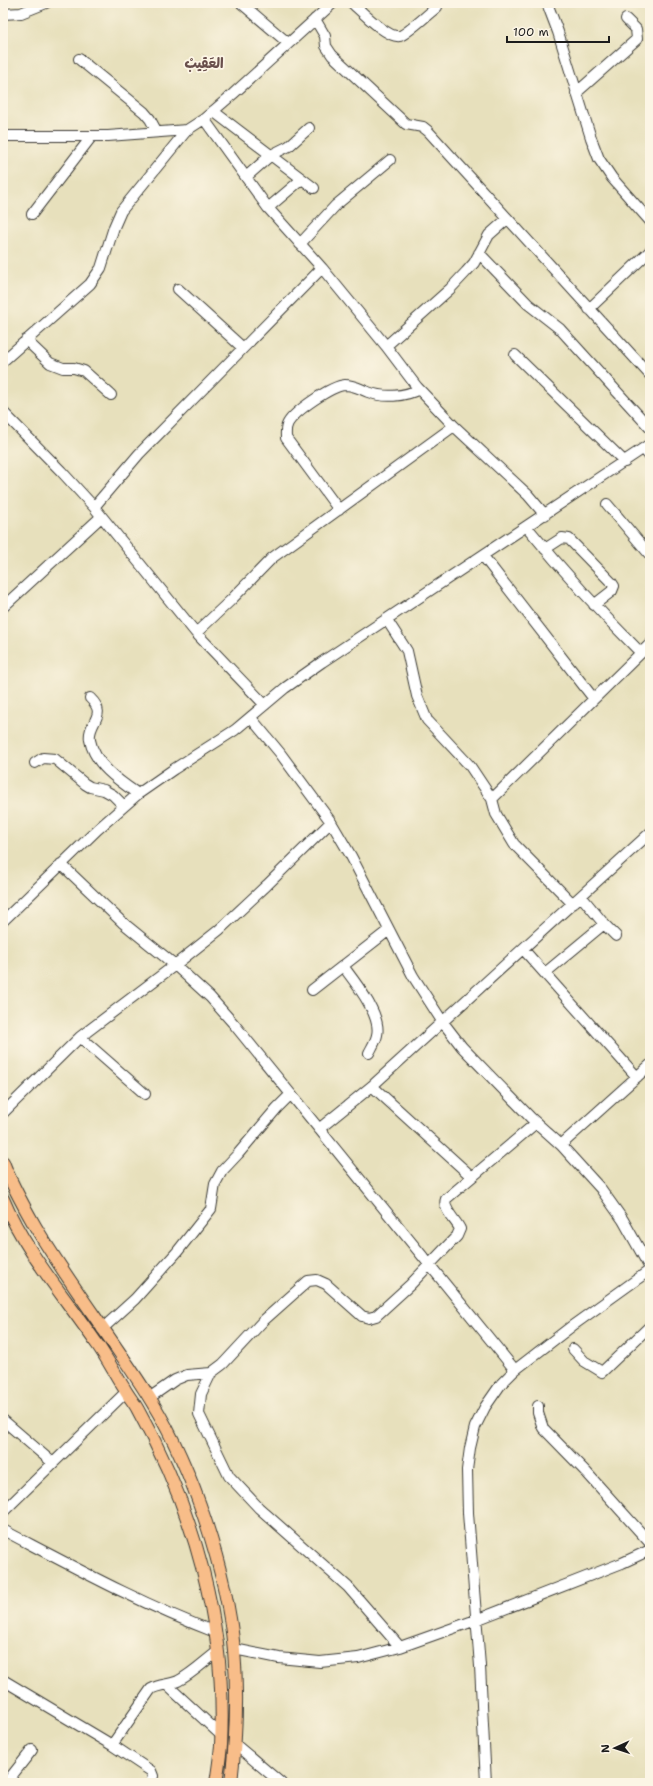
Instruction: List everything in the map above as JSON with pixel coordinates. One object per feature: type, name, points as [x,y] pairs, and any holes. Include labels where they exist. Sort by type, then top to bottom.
[{"type":"main road","points":[[3,1162],[24,1207],[52,1255],[149,1398],[172,1439],[189,1478],[217,1561],[227,1604],[234,1649],[236,1745],[231,1783]]},
{"type":"main road","points":[[3,1199],[24,1239],[98,1346],[137,1408],[183,1504],[200,1556],[210,1596],[217,1652],[221,1706],[221,1735],[216,1783]]},
{"type":"street","points":[[3,14],[21,13],[46,3]]},
{"type":"street","points":[[241,3],[288,43]]},
{"type":"street","points":[[3,361],[90,284],[101,268],[121,211],[187,130],[204,119],[333,3]]},
{"type":"street","points":[[352,3],[384,30],[395,36],[403,34],[437,7]]},
{"type":"street","points":[[547,3],[558,32],[576,93],[599,159],[612,178],[650,221]]},
{"type":"street","points":[[315,19],[326,36],[326,46],[332,55],[406,124],[423,127],[428,131],[650,375]]},
{"type":"street","points":[[576,93],[638,39],[636,29],[626,19]]},
{"type":"street","points":[[79,60],[144,112],[150,119],[157,132]]},
{"type":"street","points":[[213,111],[314,188]]},
{"type":"street","points":[[204,119],[268,208],[322,268],[419,389],[454,426],[528,495],[545,515]]},
{"type":"street","points":[[246,177],[271,155],[289,146],[310,128]]},
{"type":"street","points":[[3,136],[92,136],[187,130]]},
{"type":"street","points":[[32,214],[92,136]]},
{"type":"street","points":[[300,244],[336,205],[390,160]]},
{"type":"street","points":[[268,208],[302,179]]},
{"type":"street","points":[[386,346],[450,289],[474,264],[489,236],[507,219]]},
{"type":"street","points":[[590,309],[650,251]]},
{"type":"street","points":[[479,253],[528,304],[560,329],[650,428]]},
{"type":"street","points":[[94,507],[139,454],[322,268]]},
{"type":"street","points":[[178,289],[243,348]]},
{"type":"street","points":[[26,340],[52,364],[84,371],[111,395]]},
{"type":"street","points":[[515,355],[625,462]]},
{"type":"street","points":[[339,510],[286,438],[285,432],[289,422],[296,414],[332,388],[353,385],[374,394],[390,396],[405,395],[419,389]]},
{"type":"street","points":[[3,412],[94,507],[196,633],[265,705]]},
{"type":"street","points":[[196,633],[272,558],[454,426]]},
{"type":"street","points":[[4,919],[61,864],[138,794],[174,768],[235,730],[285,688],[647,446],[650,457]]},
{"type":"street","points":[[607,504],[650,555]]},
{"type":"street","points":[[3,607],[101,516]]},
{"type":"street","points":[[526,527],[594,605],[641,653]]},
{"type":"street","points":[[545,549],[562,538],[569,539],[612,583],[614,586],[612,592],[594,605]]},
{"type":"street","points":[[483,556],[594,699]]},
{"type":"street","points":[[387,620],[406,651],[417,696],[427,720],[470,766],[492,799],[496,814],[514,844],[572,904]]},
{"type":"street","points":[[492,799],[650,644]]},
{"type":"street","points":[[90,698],[98,709],[98,716],[90,733],[90,741],[96,754],[113,775],[138,794]]},
{"type":"street","points":[[251,718],[280,753],[331,822],[352,856],[413,976],[442,1021],[462,1047],[536,1123],[561,1145],[612,1204],[632,1235],[650,1269],[566,1330],[515,1370],[501,1384],[485,1407],[475,1427],[467,1470],[468,1513],[475,1582],[486,1783]]},
{"type":"street","points":[[35,763],[43,758],[55,759],[85,784],[90,787],[104,790],[113,795],[124,806]]},
{"type":"street","points":[[3,1113],[80,1037],[175,965],[238,913],[331,822]]},
{"type":"street","points":[[319,1129],[372,1086],[650,833]]},
{"type":"street","points":[[61,864],[122,922],[175,965],[210,997],[233,1023],[515,1370]]},
{"type":"street","points":[[581,896],[616,936]]},
{"type":"street","points":[[545,974],[604,924]]},
{"type":"street","points":[[312,990],[389,930]]},
{"type":"street","points":[[523,949],[636,1077]]},
{"type":"street","points":[[343,966],[370,1004],[376,1022],[378,1034],[369,1052]]},
{"type":"street","points":[[80,1037],[145,1094]]},
{"type":"street","points":[[561,1145],[650,1066]]},
{"type":"street","points":[[372,1086],[472,1177]]},
{"type":"street","points":[[102,1329],[135,1299],[177,1252],[211,1209],[215,1184],[222,1170],[291,1094]]},
{"type":"street","points":[[400,1647],[348,1587],[259,1508],[229,1476],[199,1414],[201,1394],[211,1373],[223,1364],[263,1321],[308,1281],[317,1280],[326,1284],[362,1316],[369,1318],[376,1316],[457,1236],[460,1229],[446,1208],[444,1203],[446,1199],[536,1123]]},
{"type":"street","points":[[573,1349],[584,1361],[602,1372],[650,1326]]},
{"type":"street","points":[[149,1398],[164,1386],[187,1375],[211,1373]]},
{"type":"street","points":[[3,1512],[126,1392]]},
{"type":"street","points":[[538,1406],[539,1421],[547,1432],[587,1473],[650,1543]]},
{"type":"street","points":[[3,1420],[54,1463]]},
{"type":"street","points":[[3,1530],[117,1588],[193,1624],[214,1632]]},
{"type":"street","points":[[234,1649],[279,1658],[320,1662],[358,1658],[400,1647],[476,1620],[622,1563],[650,1550]]},
{"type":"street","points":[[112,1745],[151,1688],[157,1685],[167,1685],[179,1680],[217,1652]]},
{"type":"street","points":[[3,1682],[112,1745],[151,1771],[153,1776],[151,1783]]},
{"type":"street","points":[[167,1685],[221,1735]]},
{"type":"street","points":[[236,1745],[281,1783]]},
{"type":"street","points":[[6,1783],[32,1750]]},
{"type":"district","name":"العَقِيبْ","points":[[204,63]]}]
